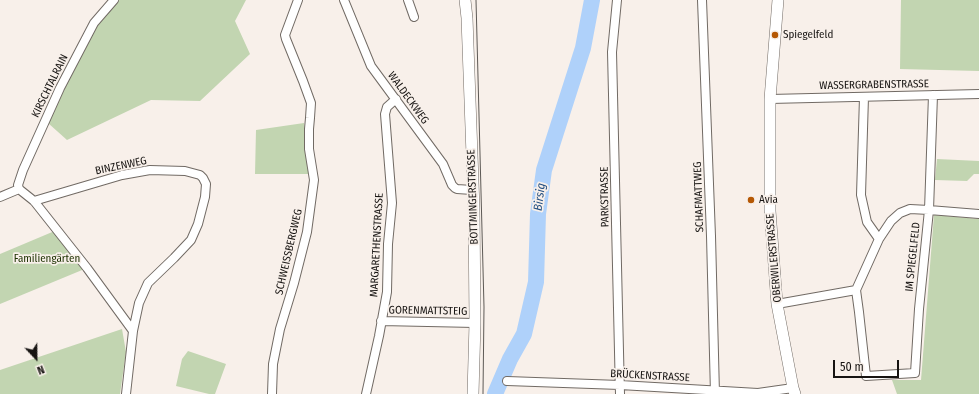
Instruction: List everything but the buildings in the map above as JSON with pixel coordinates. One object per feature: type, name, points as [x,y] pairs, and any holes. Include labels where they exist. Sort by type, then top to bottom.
[{"type":"main road","name":"BOTTMINGERSTRASSE","points":[[465,0],[467,18],[474,252],[475,323],[473,394]]},
{"type":"main road","name":"OBERWILERSTRASSE","points":[[778,0],[770,99],[770,211],[777,304],[794,391]]},
{"type":"street","name":"KIRSCHTALRAIN","points":[[19,189],[18,185],[23,170],[60,88],[94,23],[114,0]]},
{"type":"street","name":"SCHWEISSBERGWEG","points":[[272,394],[272,364],[280,329],[307,232],[314,180],[309,149],[311,104],[285,35],[298,0]]},
{"type":"street","name":"WALDECKWEG","points":[[344,0],[372,66],[443,164],[452,185],[457,189],[472,190]]},
{"type":"street","points":[[408,0],[414,17]]},
{"type":"street","name":"PARKSTRASSE","points":[[617,0],[612,52],[620,394]]},
{"type":"street","name":"SCHAFMATTWEG","points":[[702,0],[715,392]]},
{"type":"street","name":"WASSERGRABENSTRASSE","points":[[770,99],[979,94]]},
{"type":"street","name":"IM SPIEGELFELD","points":[[856,290],[866,376],[915,373],[919,308],[929,210],[935,95]]},
{"type":"street","points":[[864,96],[861,195],[867,222],[879,240]]},
{"type":"street","name":"MARGARETHENSTRASSE","points":[[366,394],[387,292],[388,244],[392,202],[385,114],[386,107],[396,99]]},
{"type":"street","name":"BINZENWEG","points":[[34,201],[122,175],[150,170],[185,171],[200,175],[203,178],[206,184],[205,197],[198,224],[191,240],[148,283],[139,303],[133,331]]},
{"type":"street","points":[[0,197],[19,189],[34,201],[133,331],[126,394]]},
{"type":"street","points":[[777,304],[856,290],[879,240],[891,221],[900,213],[910,210],[929,210],[979,214]]},
{"type":"street","name":"GORENMATTSTEIG","points":[[381,321],[475,323]]},
{"type":"street","name":"BRÜCKENSTRASSE","points":[[506,381],[620,385],[715,392],[759,393],[794,391]]},
{"type":"green space","points":[[116,0],[246,0],[235,21],[250,54],[200,101],[151,100],[67,140],[48,123],[97,22]]},
{"type":"green space","points":[[901,0],[979,0],[979,71],[900,69]]},
{"type":"green space","points":[[304,123],[310,174],[255,174],[256,130]]},
{"type":"green space","points":[[937,159],[979,161],[979,174],[974,174],[967,181],[935,180]]},
{"type":"green space","points":[[934,215],[979,219],[979,394],[897,394],[892,380],[921,380]]},
{"type":"green space","name":"Familiengärten","points":[[57,230],[87,268],[0,304],[0,254]]},
{"type":"green space","points":[[122,329],[126,352],[120,394],[0,394],[0,370]]},
{"type":"green space","points":[[188,351],[226,364],[215,394],[209,394],[176,386],[182,359]]},
{"type":"waterway","name":"Birsig","points":[[495,394],[510,359],[524,334],[536,282],[538,214],[544,170],[583,48],[592,0]]},
{"type":"tram line","points":[[476,0],[484,307],[483,394]]},
{"type":"place","name":"Spiegelfeld","points":[[775,35]]},
{"type":"place","name":"Avia","points":[[751,200]]}]
